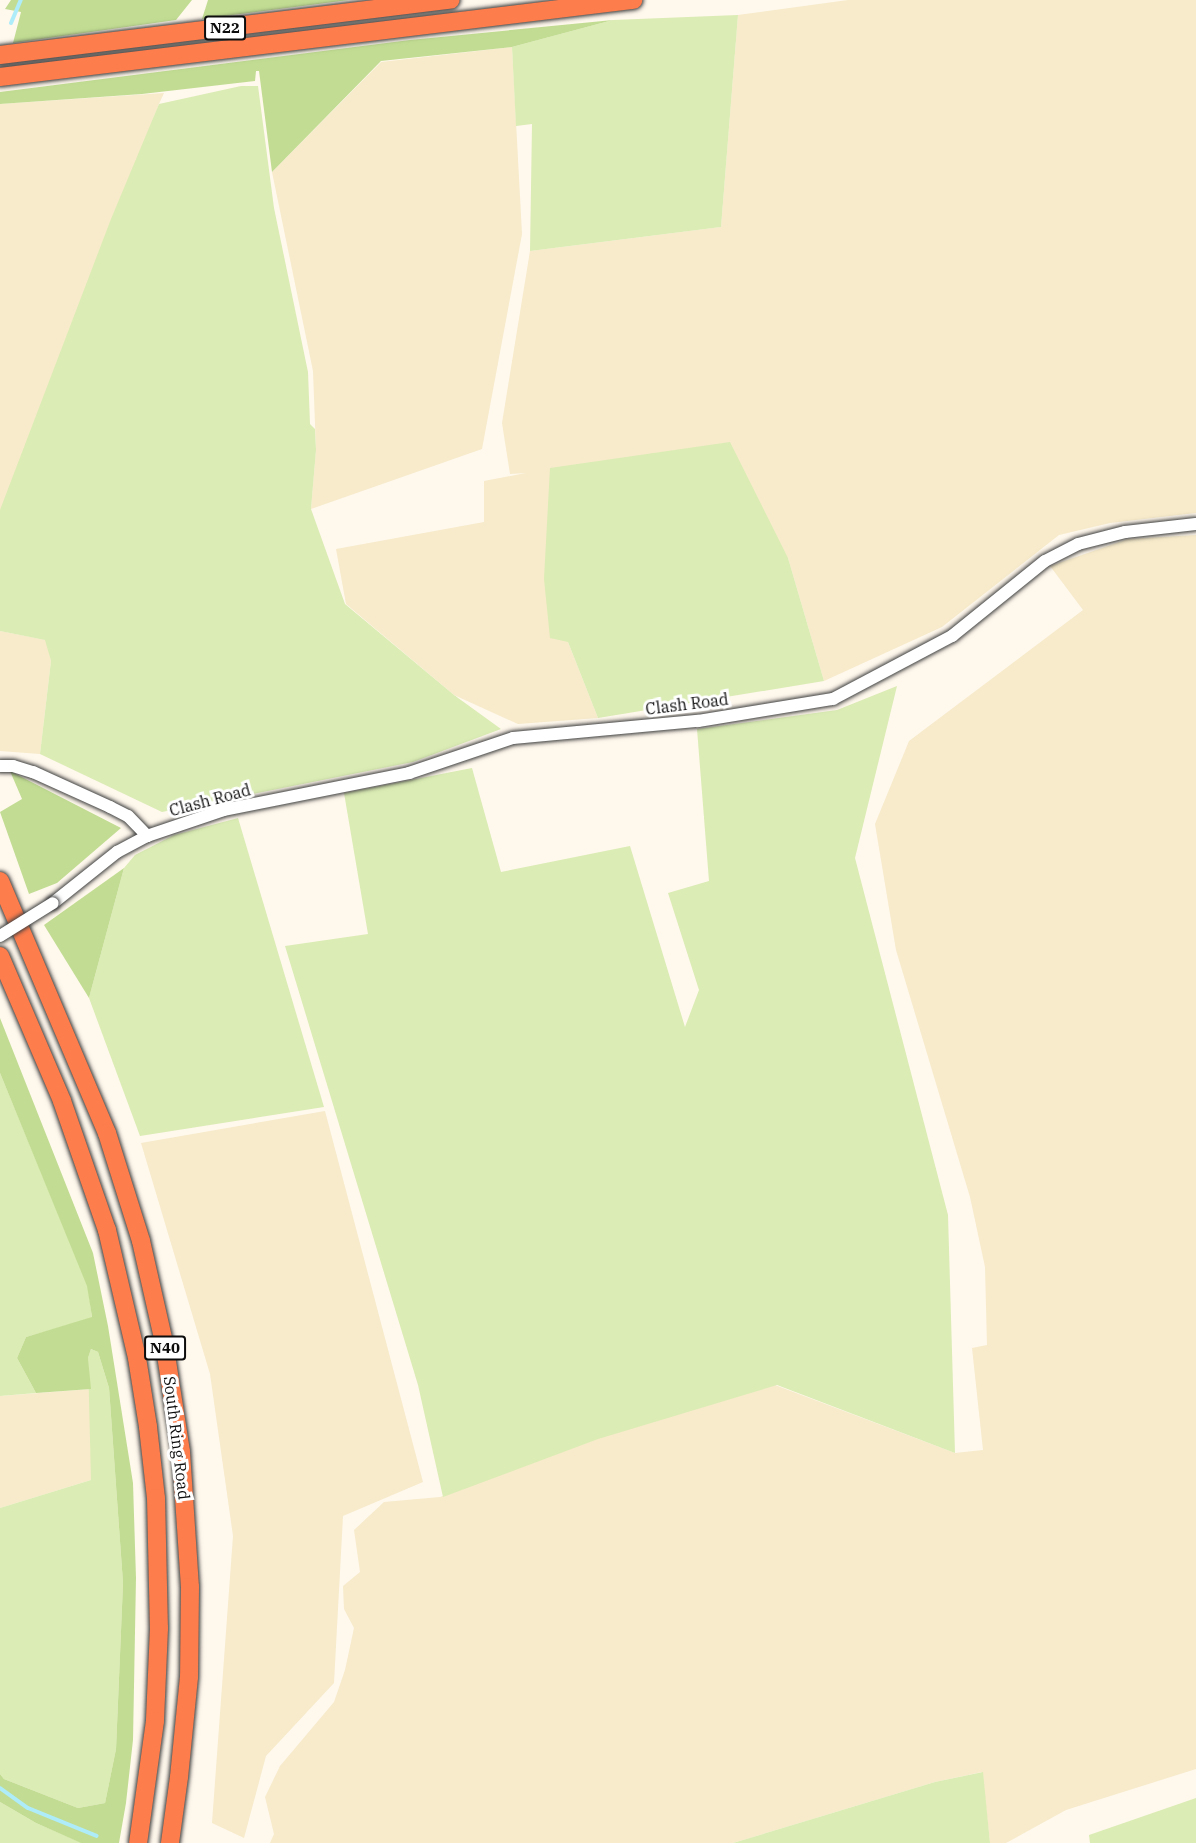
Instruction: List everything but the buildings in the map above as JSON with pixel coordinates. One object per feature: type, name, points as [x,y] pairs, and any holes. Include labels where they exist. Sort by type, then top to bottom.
[{"type":"highway","name":"N22","points":[[0,55],[451,0]]},
{"type":"highway","name":"N22","points":[[0,77],[633,0]]},
{"type":"highway","name":"South Ring Road","points":[[0,881],[107,1133],[141,1241],[164,1342],[181,1452],[190,1587],[189,1677],[180,1777],[170,1843]]},
{"type":"highway","name":"South Ring Road","points":[[0,956],[62,1101],[96,1197],[123,1296],[148,1427],[156,1498],[159,1628],[155,1721],[138,1843]]},
{"type":"street","name":"Clash Road","points":[[0,936],[53,903],[99,865],[147,836],[224,810],[409,773],[513,738],[698,721],[833,699],[952,636],[1044,561],[1078,544],[1125,532],[1196,524]]},
{"type":"street","points":[[0,766],[13,766],[33,772],[110,807],[128,816],[147,836]]},
{"type":"shaded area","points":[[848,0],[1196,0],[1196,513],[1110,523],[1059,535],[942,627],[824,681],[788,558],[568,642],[598,718],[518,724],[454,695],[346,604],[336,549],[484,522],[484,481],[526,473],[510,474],[502,423],[530,251],[721,227],[738,15]]},
{"type":"shaded area","points":[[512,47],[522,234],[482,449],[311,509],[316,450],[313,371],[272,172],[381,62]]},
{"type":"shaded area","points":[[164,93],[159,104],[0,512],[0,104]]},
{"type":"shaded area","points":[[1196,535],[1196,1769],[1066,1810],[1006,1843],[990,1843],[982,1772],[935,1782],[733,1843],[270,1843],[274,1834],[265,1797],[280,1766],[334,1702],[345,1670],[354,1628],[344,1609],[343,1586],[360,1572],[354,1530],[384,1502],[440,1497],[595,1439],[775,1385],[955,1453],[983,1450],[972,1348],[987,1345],[985,1267],[970,1197],[896,950],[875,824],[909,741],[1083,610],[1050,566],[1128,539]]},
{"type":"shaded area","points":[[0,631],[46,640],[51,661],[40,754],[0,751]]},
{"type":"shaded area","points":[[325,1111],[423,1482],[343,1516],[334,1683],[266,1756],[244,1838],[212,1823],[233,1536],[210,1374],[141,1143]]},
{"type":"shaded area","points":[[91,1389],[91,1480],[0,1508],[0,1396]]},
{"type":"green space","points":[[11,0],[192,0],[176,20],[13,43],[21,12],[5,9]]},
{"type":"green space","points":[[208,0],[349,0],[202,19]]},
{"type":"green space","points":[[738,15],[721,227],[530,251],[532,124],[516,126],[512,47],[613,20]]},
{"type":"green space","points":[[613,20],[512,47],[381,61],[272,172],[259,71],[256,71],[255,81],[142,94],[0,104],[0,92],[410,40]]},
{"type":"green space","points":[[241,86],[258,86],[274,208],[308,372],[310,424],[315,429],[316,450],[311,509],[345,604],[454,695],[501,729],[413,762],[162,812],[40,754],[51,661],[45,640],[0,631],[0,510],[111,219],[159,104]]},
{"type":"green space","points":[[730,442],[788,558],[824,681],[598,718],[568,642],[550,638],[544,579],[550,468]]},
{"type":"green space","points":[[897,686],[855,858],[948,1215],[955,1453],[777,1385],[598,1439],[443,1497],[418,1385],[285,946],[368,934],[344,793],[472,768],[501,872],[630,846],[685,1027],[699,990],[668,893],[709,881],[697,729],[837,710]]},
{"type":"green space","points":[[10,771],[121,828],[57,883],[29,894],[0,812],[22,799]]},
{"type":"green space","points":[[238,818],[324,1107],[140,1136],[89,998],[124,868],[135,855],[174,835]]},
{"type":"green space","points":[[124,868],[89,998],[44,925]]},
{"type":"green space","points":[[0,1018],[93,1253],[108,1326],[133,1483],[136,1578],[133,1740],[119,1843],[81,1843],[36,1823],[0,1802],[0,1774],[4,1779],[78,1808],[105,1803],[116,1749],[123,1583],[109,1388],[98,1352],[91,1349],[88,1358],[91,1389],[36,1393],[17,1358],[26,1337],[92,1317],[87,1286],[0,1073]]},
{"type":"green space","points":[[0,1073],[88,1286],[92,1318],[26,1337],[17,1358],[36,1393],[0,1396]]},
{"type":"green space","points":[[91,1349],[98,1352],[109,1388],[123,1583],[116,1749],[105,1803],[78,1808],[4,1779],[0,1774],[0,1508],[91,1480],[88,1358]]},
{"type":"green space","points":[[983,1772],[990,1843],[733,1843],[935,1782]]},
{"type":"green space","points":[[1196,1798],[1196,1843],[1090,1843],[1089,1835]]},
{"type":"green space","points":[[0,1802],[36,1823],[82,1843],[0,1843]]},
{"type":"waterway","points":[[11,23],[21,0]]},
{"type":"waterway","points":[[0,1788],[28,1808],[97,1836]]}]
